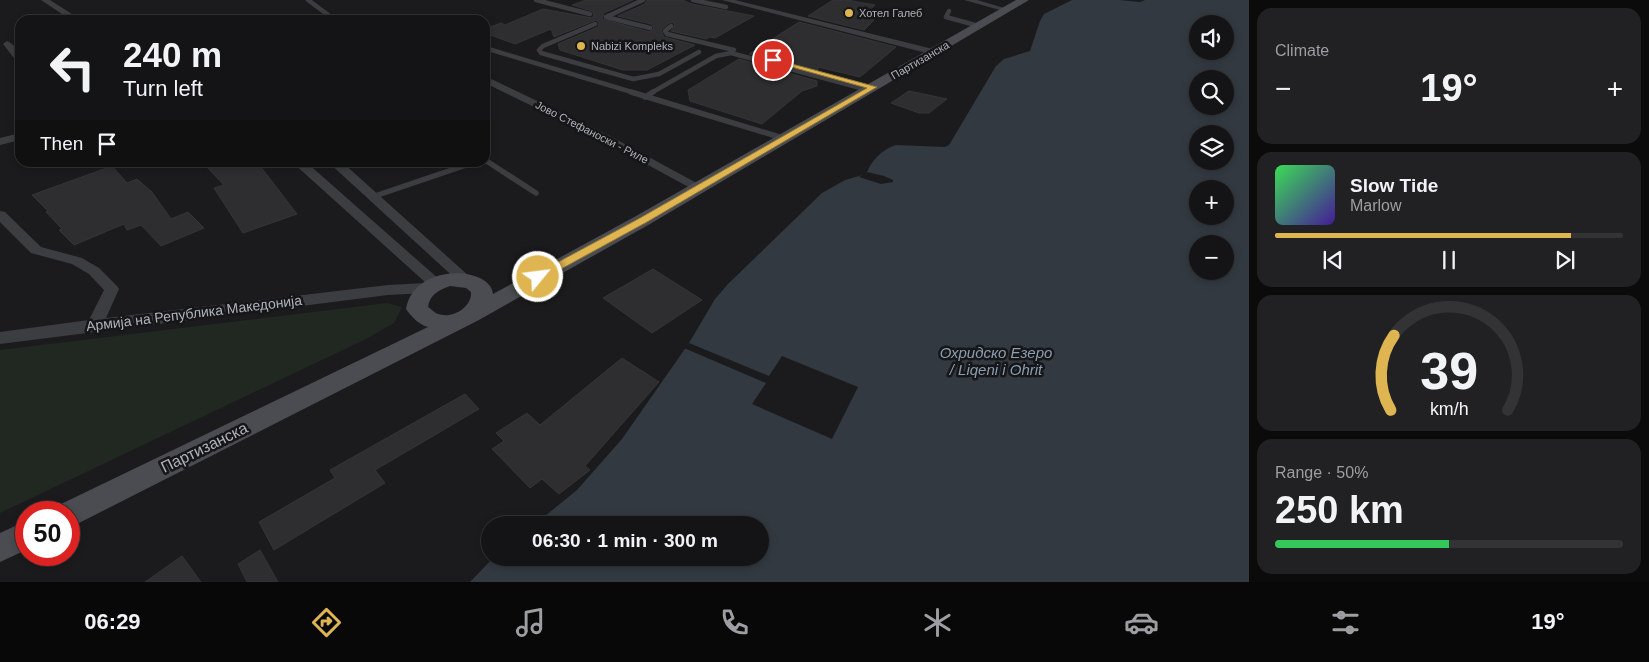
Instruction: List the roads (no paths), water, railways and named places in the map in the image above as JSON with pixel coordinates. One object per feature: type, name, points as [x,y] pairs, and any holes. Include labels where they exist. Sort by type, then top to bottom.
[{"type":"main road","name":"Партизанска","points":[[80,509],[469,316],[786,139],[1024,0]]},
{"type":"main road","name":"Партизанска","points":[[339,381],[400,340],[413,325],[426,293],[449,279],[470,282],[506,282],[555,268]]},
{"type":"main road","name":"Партизанска","points":[[426,293],[423,316],[434,321],[448,322],[469,316],[478,310],[484,299],[483,290],[470,282]]},
{"type":"main road","points":[[0,548],[15,540]]},
{"type":"street","points":[[45,0],[68,15]]},
{"type":"street","points":[[968,0],[1007,10]]},
{"type":"street","points":[[726,4],[934,52]]},
{"type":"street","points":[[7,44],[15,54]]},
{"type":"street","name":"Јово Стефаноски - Риле","points":[[490,81],[606,138],[698,188]]},
{"type":"street","points":[[0,142],[15,138]]},
{"type":"street","points":[[303,167],[426,293]]},
{"type":"street","points":[[339,167],[470,282]]},
{"type":"street","points":[[0,215],[36,250],[77,262],[94,271],[112,289],[95,324]]},
{"type":"street","points":[[388,290],[404,297],[426,293]]},
{"type":"street","name":"Армија на Република Македонија","points":[[0,338],[95,324],[388,290],[426,293]]},
{"type":"lane","points":[[308,0],[328,15]]},
{"type":"lane","points":[[536,0],[590,14]]},
{"type":"lane","points":[[643,0],[606,17],[650,28]]},
{"type":"lane","points":[[693,0],[726,4]]},
{"type":"lane","points":[[949,11],[946,18],[980,26]]},
{"type":"lane","points":[[595,24],[539,50],[541,53],[633,80],[645,80],[657,76],[699,52]]},
{"type":"lane","points":[[670,26],[664,31],[667,34],[790,64],[871,89]]},
{"type":"lane","points":[[490,50],[786,139]]},
{"type":"lane","points":[[645,97],[716,56],[730,53],[871,89]]},
{"type":"lane","points":[[568,74],[586,66]]},
{"type":"lane","points":[[490,163],[536,193]]},
{"type":"lane","points":[[372,197],[460,167]]},
{"type":"water","name":"Охридско Езеро / Liqeni i Ohrit","points":[[1072,0],[1140,2],[1145,0],[1249,0],[1249,582],[470,582],[485,566],[769,566],[769,516],[545,516],[577,490],[622,439],[689,343],[715,299],[728,284],[822,193],[845,180],[866,174],[871,164],[881,153],[896,145],[945,147],[949,145],[996,66],[1004,59],[1030,51],[1044,14]]},
{"type":"place","name":"Хотел Галеб","points":[[849,13]]},
{"type":"place","name":"Nabizi Kompleks","points":[[581,46]]}]
